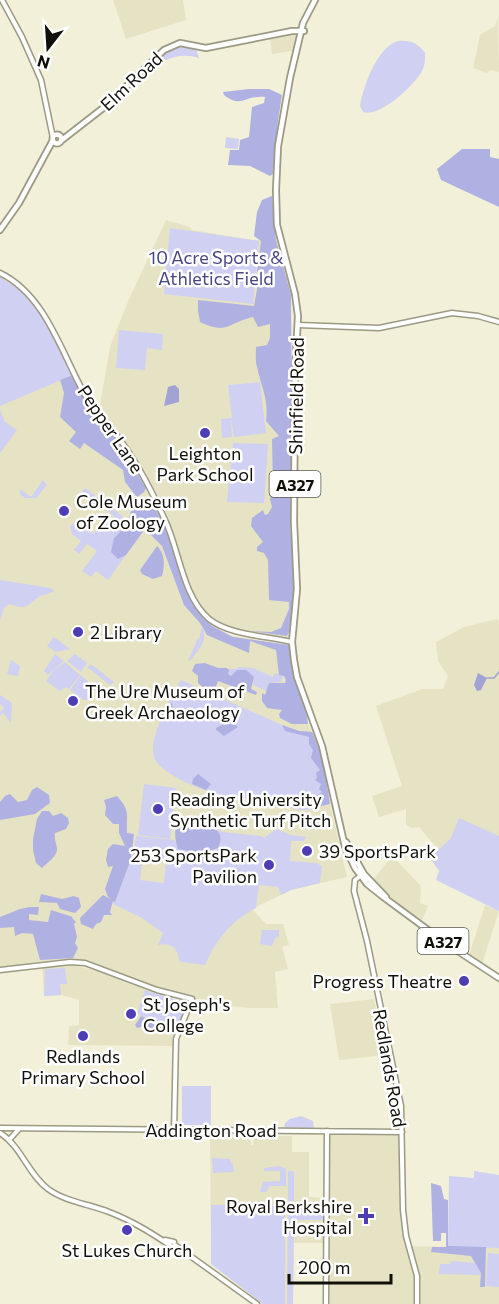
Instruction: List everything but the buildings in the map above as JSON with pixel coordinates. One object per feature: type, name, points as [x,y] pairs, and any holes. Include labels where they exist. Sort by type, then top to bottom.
[{"type":"main road","name":"Shinfield Road","points":[[315,0],[295,57],[278,146],[276,205],[280,239],[296,294],[298,325],[295,375],[294,522],[297,589],[292,642],[297,677],[322,746],[344,839],[362,875]]},
{"type":"main road","name":"Elm Road","points":[[0,230],[57,139],[68,134],[102,109],[164,50],[175,44],[187,43],[206,48],[303,30]]},
{"type":"main road","name":"A327","points":[[362,875],[389,900],[447,944],[499,978]]},
{"type":"street","points":[[2,0],[41,80],[50,126],[57,139]]},
{"type":"street","name":"Pepper Lane","points":[[0,273],[18,284],[37,304],[89,402],[118,437],[142,475],[167,523],[189,589],[200,608],[213,622],[229,629],[292,642]]},
{"type":"street","points":[[298,325],[379,328],[452,313],[478,316],[499,322]]},
{"type":"street","name":"Redlands Road","points":[[362,875],[354,882],[354,891],[367,940],[400,1100],[403,1210],[406,1236],[417,1276],[417,1304]]},
{"type":"street","points":[[0,970],[70,962],[85,963],[157,990],[192,999],[176,1040],[174,1131]]},
{"type":"street","points":[[9,1140],[20,1129]]},
{"type":"street","name":"Addington Road","points":[[1,1131],[20,1129],[402,1132]]},
{"type":"street","points":[[1,1131],[28,1169],[49,1190],[135,1222],[183,1252],[257,1304]]},
{"type":"street","points":[[326,1304],[327,1131]]},
{"type":"shaded area","points":[[113,0],[183,0],[186,20],[126,39]]},
{"type":"shaded area","points":[[498,17],[499,72],[490,70],[487,73],[473,68],[480,35],[495,26]]},
{"type":"shaded area","points":[[297,36],[292,51],[272,54],[270,39]]},
{"type":"shaded area","points":[[269,89],[282,95],[273,174],[270,176],[250,166],[228,165],[230,150],[239,150],[240,140],[249,137],[252,107],[264,103],[265,97],[235,101],[223,92]]},
{"type":"shaded area","points":[[462,149],[490,149],[490,157],[499,159],[499,207],[441,180],[437,169]]},
{"type":"shaded area","points":[[272,196],[276,240],[291,295],[290,525],[295,588],[287,636],[250,631],[271,632],[281,628],[289,609],[289,602],[269,600],[268,560],[264,553],[257,551],[257,547],[263,542],[251,526],[252,518],[263,510],[265,515],[268,514],[272,507],[270,499],[273,490],[272,439],[279,436],[266,421],[266,400],[256,362],[256,347],[267,345],[270,338],[270,324],[258,327],[253,317],[227,327],[216,328],[200,322],[198,311],[198,300],[254,306],[259,278],[257,271],[261,241],[254,236],[257,212],[262,200]]},
{"type":"shaded area","name":"Leighton Park School","points":[[166,220],[190,227],[192,230],[253,240],[276,240],[291,295],[292,483],[290,525],[295,588],[288,638],[237,629],[218,622],[207,614],[192,589],[167,515],[151,483],[133,452],[99,410],[110,347],[129,299]]},
{"type":"shaded area","points":[[0,277],[17,288],[43,317],[89,403],[129,457],[162,519],[195,607],[212,626],[226,635],[289,645],[296,685],[306,709],[308,724],[319,746],[324,763],[330,804],[347,877],[291,890],[252,909],[266,924],[283,924],[289,945],[282,947],[288,969],[275,972],[278,1008],[219,1005],[158,988],[93,963],[70,960],[44,961],[0,968]]},
{"type":"shaded area","points":[[73,375],[146,488],[137,497],[125,482],[123,470],[84,443],[80,449],[69,441],[76,432],[60,417],[64,393],[60,380]]},
{"type":"shaded area","points":[[175,385],[179,389],[179,402],[164,406],[168,387]]},
{"type":"shaded area","points":[[151,498],[169,537],[187,590],[195,607],[205,619],[212,626],[233,637],[289,645],[292,670],[306,709],[308,724],[292,724],[280,718],[279,714],[282,710],[267,708],[262,701],[262,693],[265,695],[269,683],[285,683],[286,680],[284,676],[279,675],[276,650],[250,641],[249,653],[207,635],[184,605],[162,546],[145,529],[126,555],[118,559],[111,552],[114,538],[132,520],[129,518],[134,507]]},
{"type":"shaded area","points":[[157,546],[163,556],[164,568],[162,576],[153,579],[142,574],[140,570]]},
{"type":"shaded area","points":[[497,619],[499,622],[499,836],[451,838],[439,850],[419,827],[411,828],[406,825],[406,809],[379,817],[372,796],[402,786],[376,706],[422,689],[443,689],[448,676],[438,661],[436,642],[464,627]]},
{"type":"shaded area","points":[[205,663],[218,668],[227,668],[231,676],[237,670],[246,670],[254,677],[251,689],[257,692],[256,695],[218,681],[215,689],[225,694],[211,688],[205,689],[198,683],[198,676],[192,671],[195,664]]},
{"type":"shaded area","points":[[478,673],[487,678],[481,690],[477,691],[474,685]]},
{"type":"shaded area","points":[[172,703],[176,715],[163,718],[151,714],[153,709],[165,711]]},
{"type":"shaded area","points":[[229,716],[238,727],[224,736],[216,728],[227,722]]},
{"type":"shaded area","points":[[282,725],[299,731],[312,732],[321,758],[330,804],[311,808],[307,803],[313,799],[320,802],[316,796],[322,792],[319,789],[321,784],[315,780],[316,773],[320,770],[311,758],[313,750],[309,744],[309,737],[285,731]]},
{"type":"shaded area","points":[[198,774],[211,784],[206,790],[192,784]]},
{"type":"shaded area","points":[[37,787],[49,795],[50,803],[35,814],[0,820],[0,802],[5,796],[10,794],[18,802],[27,800],[32,790]]},
{"type":"shaded area","points":[[117,796],[126,810],[127,833],[134,834],[131,859],[115,902],[113,901],[110,912],[112,915],[104,915],[101,922],[93,929],[81,924],[80,918],[103,895],[112,900],[105,889],[113,866],[108,867],[106,860],[108,849],[113,844],[125,846],[119,833],[119,824],[113,824],[105,815],[104,800]]},
{"type":"shaded area","points":[[42,811],[49,811],[53,816],[61,813],[68,818],[69,823],[66,829],[55,833],[56,854],[42,868],[36,863],[33,839],[37,819]]},
{"type":"shaded area","points":[[179,820],[187,827],[206,827],[217,830],[220,834],[218,848],[200,853],[178,849],[175,830]]},
{"type":"shaded area","points":[[392,856],[421,886],[420,903],[428,906],[421,923],[372,881]]},
{"type":"shaded area","points":[[41,894],[62,899],[74,896],[79,898],[81,907],[75,913],[60,909],[57,903],[39,902]]},
{"type":"shaded area","points":[[485,905],[499,911],[482,964],[469,955]]},
{"type":"shaded area","points":[[30,907],[39,907],[38,915],[29,914],[29,920],[48,922],[51,910],[73,917],[76,922],[74,924],[77,937],[75,943],[78,948],[73,958],[40,960],[33,934],[22,933],[15,936],[14,927],[0,928],[0,917]]},
{"type":"shaded area","name":"St Joseph's College","points":[[69,964],[97,971],[187,1003],[173,1046],[68,1045],[69,1026],[79,1025],[79,1000],[62,995],[44,996],[42,966]]},
{"type":"shaded area","points":[[374,999],[386,1055],[339,1060],[330,1004]]},
{"type":"shaded area","points":[[141,1016],[176,1032],[175,1035],[145,1026],[137,1028],[135,1025]]},
{"type":"shaded area","points":[[329,1133],[400,1133],[402,1210],[416,1277],[415,1304],[330,1304],[328,1243],[294,1243],[293,1304],[263,1304],[211,1264],[210,1136],[251,1136],[251,1145],[253,1145],[254,1136],[292,1136],[292,1152],[309,1152],[309,1197],[324,1198],[324,1221],[330,1220]]},
{"type":"shaded area","points":[[431,1183],[441,1186],[444,1199],[448,1200],[448,1246],[486,1247],[485,1287],[480,1287],[481,1273],[471,1256],[431,1252],[432,1247],[446,1247],[446,1233],[441,1233],[441,1241],[433,1241]]},
{"type":"shaded area","points":[[411,1246],[499,1248],[499,1304],[419,1304],[419,1277]]},
{"type":"green space","points":[[398,41],[406,41],[420,47],[425,53],[423,69],[412,85],[387,106],[370,113],[363,112],[360,106],[372,69],[384,51]]},
{"type":"green space","points":[[181,46],[196,49],[199,58],[178,56],[165,60],[151,74],[150,68],[160,58],[172,49]]},
{"type":"green space","points":[[226,137],[239,139],[238,149],[225,148]]},
{"type":"green space","name":"10 Acre Sports & Athletics Field","points":[[170,228],[259,241],[253,304],[164,294]]},
{"type":"green space","points":[[0,277],[36,305],[73,375],[0,406]]},
{"type":"green space","points":[[119,330],[163,334],[162,350],[147,348],[145,370],[116,368]]},
{"type":"green space","points":[[260,382],[266,433],[234,437],[231,419],[232,437],[222,438],[221,419],[232,418],[228,385]]},
{"type":"green space","points":[[0,410],[5,422],[17,430],[0,453]]},
{"type":"green space","points":[[233,443],[268,444],[264,503],[227,502]]},
{"type":"green space","points":[[43,480],[47,485],[36,498],[25,498],[20,494],[20,489],[31,497]]},
{"type":"green space","points":[[85,488],[130,522],[114,538],[118,559],[126,555],[108,580],[96,571],[91,577],[82,571],[97,551],[87,544],[79,554],[74,550],[81,541],[72,534],[70,526],[76,522],[82,526],[86,520],[92,524],[88,530],[93,534],[106,518],[110,521],[114,516],[89,496],[87,498],[81,493]]},
{"type":"green space","points":[[0,580],[51,588],[54,591],[40,596],[24,607],[9,604],[4,608],[0,620]]},
{"type":"green space","points":[[202,627],[203,641],[188,661],[199,639]]},
{"type":"green space","points":[[54,637],[70,649],[56,652],[47,646]]},
{"type":"green space","points":[[55,654],[64,661],[48,675],[44,671]]},
{"type":"green space","points":[[75,654],[87,663],[81,672],[67,661]]},
{"type":"green space","points":[[11,660],[20,666],[18,676],[7,674]]},
{"type":"green space","points":[[65,662],[80,675],[69,689],[66,687],[60,691],[46,681],[54,670]]},
{"type":"green space","points":[[90,665],[114,682],[110,685],[87,667]]},
{"type":"green space","points":[[238,667],[253,668],[273,677],[275,673],[283,676],[281,682],[269,683],[267,691],[253,685],[254,677],[228,674],[229,669],[238,669]]},
{"type":"green space","points":[[81,675],[96,689],[88,700],[84,700],[70,690]]},
{"type":"green space","points":[[181,680],[282,725],[299,731],[312,732],[319,746],[330,804],[299,810],[272,802],[226,796],[197,787],[165,770],[154,757],[154,740]]},
{"type":"green space","points":[[0,695],[12,703],[11,723],[3,713],[0,716],[4,708],[0,704]]},
{"type":"green space","name":"Reading University Synthetic Turf Pitch","points":[[144,784],[176,788],[170,839],[138,835]]},
{"type":"green space","points":[[459,818],[499,836],[499,911],[436,880],[439,871],[430,858],[451,838]]},
{"type":"green space","points":[[213,828],[223,832],[264,838],[276,829],[291,835],[306,837],[304,841],[291,841],[290,861],[316,863],[322,866],[320,883],[291,890],[281,895],[278,887],[259,885],[256,908],[225,932],[205,965],[182,962],[179,961],[176,949],[166,944],[158,945],[163,933],[142,918],[113,904],[113,900],[115,901],[131,859],[142,862],[140,880],[164,883],[166,864],[171,865],[171,860],[133,855],[136,836],[175,840],[178,849],[200,853],[218,848],[220,837]]},
{"type":"green space","points":[[262,930],[279,930],[279,937],[275,938],[272,946],[260,944]]},
{"type":"green space","points":[[65,968],[67,984],[60,984],[61,995],[44,996],[45,969]]},
{"type":"green space","points":[[145,990],[187,1003],[176,1032],[137,1014]]},
{"type":"green space","points":[[182,1086],[211,1086],[211,1125],[182,1125]]},
{"type":"green space","points":[[301,1116],[313,1121],[314,1128],[284,1128],[285,1123],[290,1119]]},
{"type":"green space","points":[[212,1158],[230,1159],[234,1172],[213,1173]]},
{"type":"green space","points":[[279,1166],[286,1169],[286,1186],[270,1186],[266,1192],[260,1192],[263,1182],[280,1181],[280,1171],[264,1171],[264,1168]]},
{"type":"green space","points":[[288,1171],[294,1171],[294,1201],[288,1201]]},
{"type":"green space","points":[[474,1171],[499,1175],[499,1248],[448,1247],[449,1176],[474,1178]]},
{"type":"green space","points":[[307,1204],[324,1204],[324,1220],[294,1220],[293,1304],[287,1304],[288,1206],[306,1206]]},
{"type":"green space","points":[[211,1205],[285,1206],[285,1304],[263,1304],[211,1264]]},
{"type":"green space","points":[[488,1253],[499,1254],[499,1287],[486,1286]]},
{"type":"green space","points":[[451,1261],[475,1263],[482,1275],[439,1274],[440,1264],[450,1264]]},
{"type":"waterway","points":[[487,678],[494,678],[499,672]]},
{"type":"place","name":"Leighton Park School","points":[[205,433]]},
{"type":"place","name":"Cole Museum of Zoology","points":[[64,511]]},
{"type":"place","name":"2 Library","points":[[78,632]]},
{"type":"place","name":"The Ure Museum of Greek Archaeology","points":[[73,701]]},
{"type":"place","name":"Reading University Synthetic Turf Pitch","points":[[158,809]]},
{"type":"place","name":"39 SportsPark","points":[[307,851]]},
{"type":"place","name":"253 SportsPark Pavilion","points":[[269,865]]},
{"type":"place","name":"Progress Theatre","points":[[464,981]]},
{"type":"place","name":"St Joseph's College","points":[[131,1014]]},
{"type":"place","name":"Redlands Primary School","points":[[83,1036]]},
{"type":"place","name":"Royal Berkshire Hospital","points":[[366,1216]]},
{"type":"place","name":"St Lukes Church","points":[[127,1230]]}]
